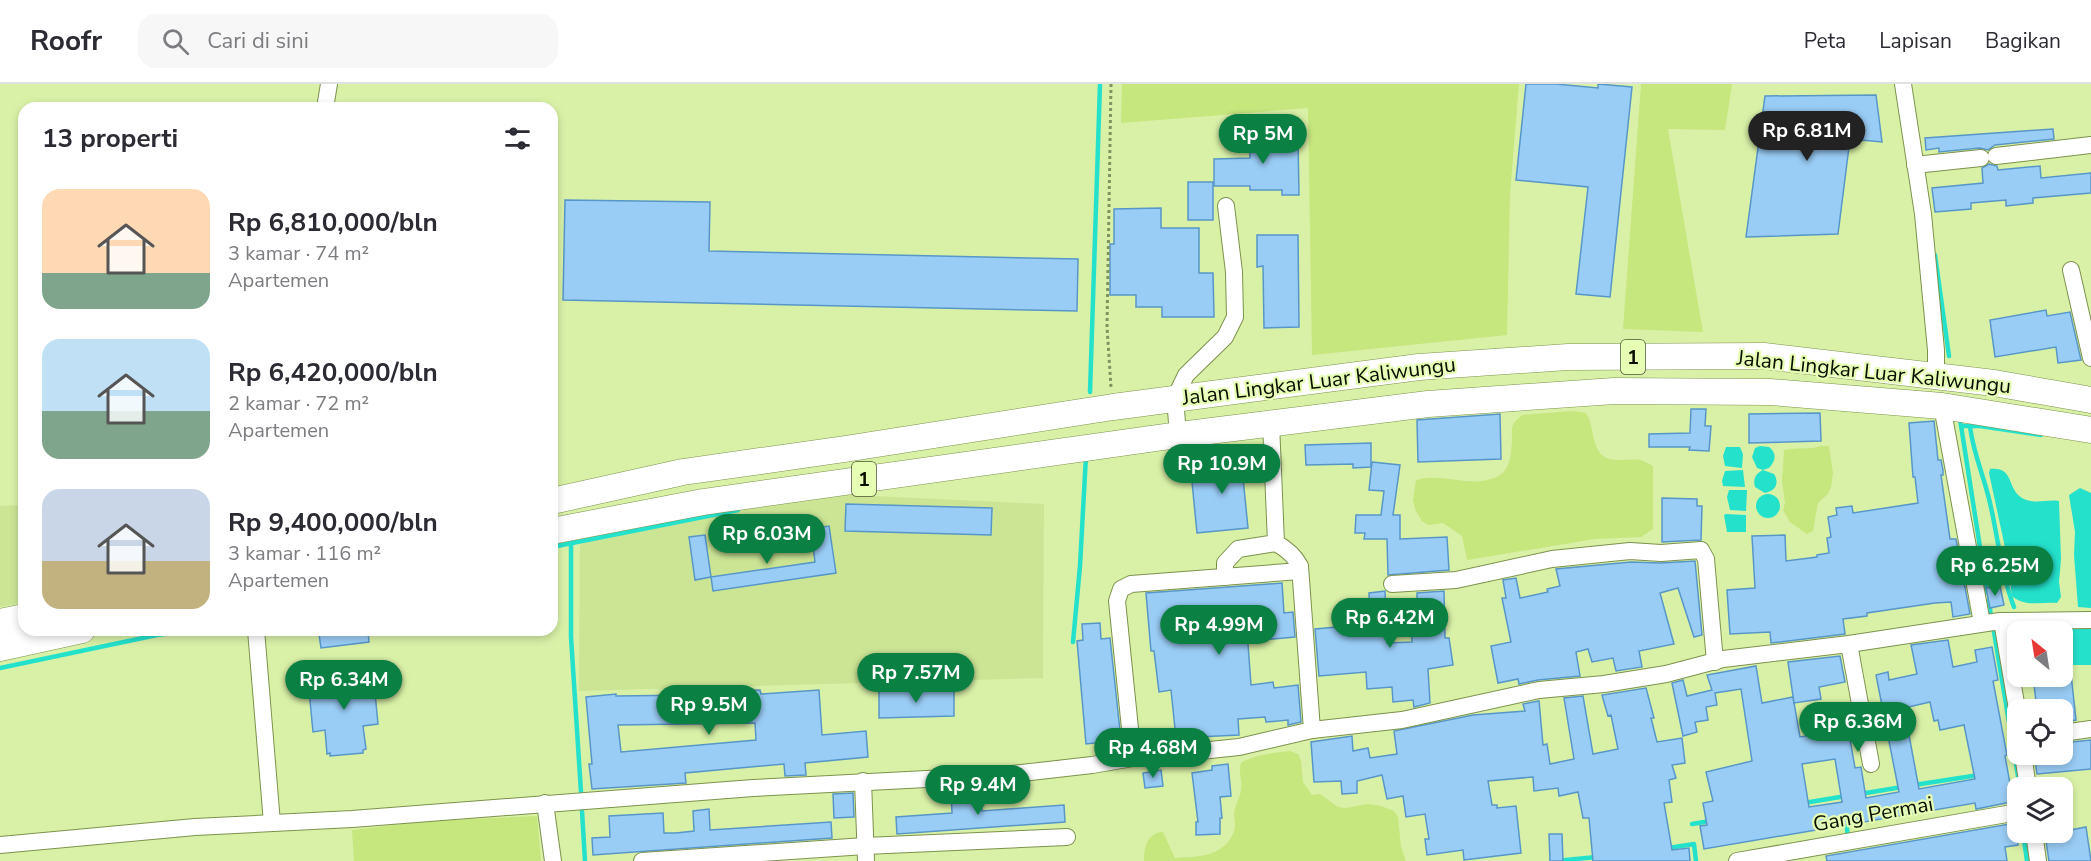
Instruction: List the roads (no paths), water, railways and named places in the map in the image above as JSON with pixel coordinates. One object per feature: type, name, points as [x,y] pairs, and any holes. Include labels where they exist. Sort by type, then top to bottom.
[{"type":"highway","name":"Jalan Lingkar Luar Kaliwungu","points":[[558,500],[683,472],[1175,398],[1419,367],[1568,357],[1764,356],[1936,375],[2091,400]]},
{"type":"highway","name":"Jalan Lingkar Luar Kaliwungu","points":[[558,530],[703,502],[1178,435],[1428,404],[1614,391],[1770,392],[1942,406],[2091,430]]},
{"type":"highway","points":[[0,622],[18,618]]},
{"type":"highway","points":[[0,648],[55,636]]},
{"type":"street","points":[[327,102],[329,84]]},
{"type":"street","points":[[1903,84],[1923,164],[1923,214],[1935,339],[1936,375]]},
{"type":"street","points":[[1923,164],[2091,145]]},
{"type":"street","points":[[1178,435],[1175,398],[1186,375],[1225,337],[1235,317],[1234,272],[1226,206]]},
{"type":"street","points":[[2071,270],[2091,358]]},
{"type":"street","points":[[1942,406],[1993,622],[2014,699]]},
{"type":"street","points":[[1271,423],[1276,543]]},
{"type":"street","points":[[1225,577],[1225,563],[1238,549],[1276,543],[1296,558],[1300,568],[1312,730]]},
{"type":"street","points":[[1392,584],[1456,580],[1552,559],[1630,551],[1661,553],[1701,550],[1706,560],[1715,662]]},
{"type":"street","points":[[1133,758],[1117,601],[1120,589],[1131,584],[1225,577],[1300,568]]},
{"type":"street","points":[[0,845],[195,827],[352,819],[862,781],[1004,775],[1239,747],[1312,730],[1402,720],[1539,690],[1604,684],[1666,674],[1715,662],[1993,622],[2091,620]]},
{"type":"street","points":[[256,636],[272,823]]},
{"type":"street","points":[[1849,644],[1871,764]]},
{"type":"street","points":[[2073,731],[2091,729]]},
{"type":"street","points":[[862,781],[866,854]]},
{"type":"street","points":[[545,803],[553,861]]},
{"type":"street","name":"Gang Permai","points":[[1737,861],[2007,814]]},
{"type":"street","points":[[642,861],[866,854],[1067,837]]},
{"type":"street","points":[[2036,843],[2038,861]]},
{"type":"water","points":[[1726,447],[1740,447],[1743,454],[1742,468],[1725,466],[1723,456]]},
{"type":"water","points":[[1769,447],[1774,454],[1774,460],[1769,468],[1763,470],[1757,468],[1752,457],[1755,448]]},
{"type":"water","points":[[1990,469],[2003,471],[2022,498],[2031,501],[2059,501],[2061,597],[2057,603],[2027,603],[2012,596]]},
{"type":"water","points":[[1743,470],[1745,487],[1723,486],[1725,471]]},
{"type":"water","points":[[1763,470],[1774,474],[1777,481],[1774,489],[1765,493],[1754,484],[1756,475]]},
{"type":"water","points":[[2080,488],[2091,493],[2091,608],[2078,607],[2074,555],[2075,532],[2069,495]]},
{"type":"water","points":[[1729,490],[1747,490],[1746,511],[1730,510],[1727,497]]},
{"type":"water","points":[[1768,494],[1776,498],[1780,506],[1776,514],[1768,518],[1760,514],[1756,506],[1760,498]]},
{"type":"water","points":[[1724,515],[1746,515],[1746,532],[1727,532]]},
{"type":"water","points":[[2073,628],[2091,628],[2091,665],[2073,665]]},
{"type":"waterway","points":[[1090,392],[1100,84]]},
{"type":"waterway","points":[[1935,255],[1949,356]]},
{"type":"waterway","points":[[1960,419],[1987,592]]},
{"type":"waterway","points":[[1961,426],[1980,426],[2041,435]]},
{"type":"waterway","points":[[1970,426],[2014,607]]},
{"type":"waterway","points":[[1073,642],[1086,456]]},
{"type":"waterway","points":[[558,546],[738,510]]},
{"type":"waterway","points":[[571,542],[571,637],[581,792]]},
{"type":"waterway","points":[[1989,600],[1991,618]]},
{"type":"waterway","points":[[1993,626],[2018,777]]},
{"type":"waterway","points":[[0,668],[152,636]]},
{"type":"waterway","points":[[1914,785],[1979,775]]},
{"type":"waterway","points":[[1860,794],[1902,787]]},
{"type":"waterway","points":[[1804,803],[1846,796]]},
{"type":"waterway","points":[[582,811],[585,861]]},
{"type":"waterway","points":[[1846,819],[1848,838]]},
{"type":"waterway","points":[[1692,824],[1710,821]]},
{"type":"waterway","points":[[2025,843],[2027,861]]},
{"type":"waterway","points":[[1668,848],[1694,844],[1696,861]]},
{"type":"waterway","points":[[1555,861],[1597,857]]}]
